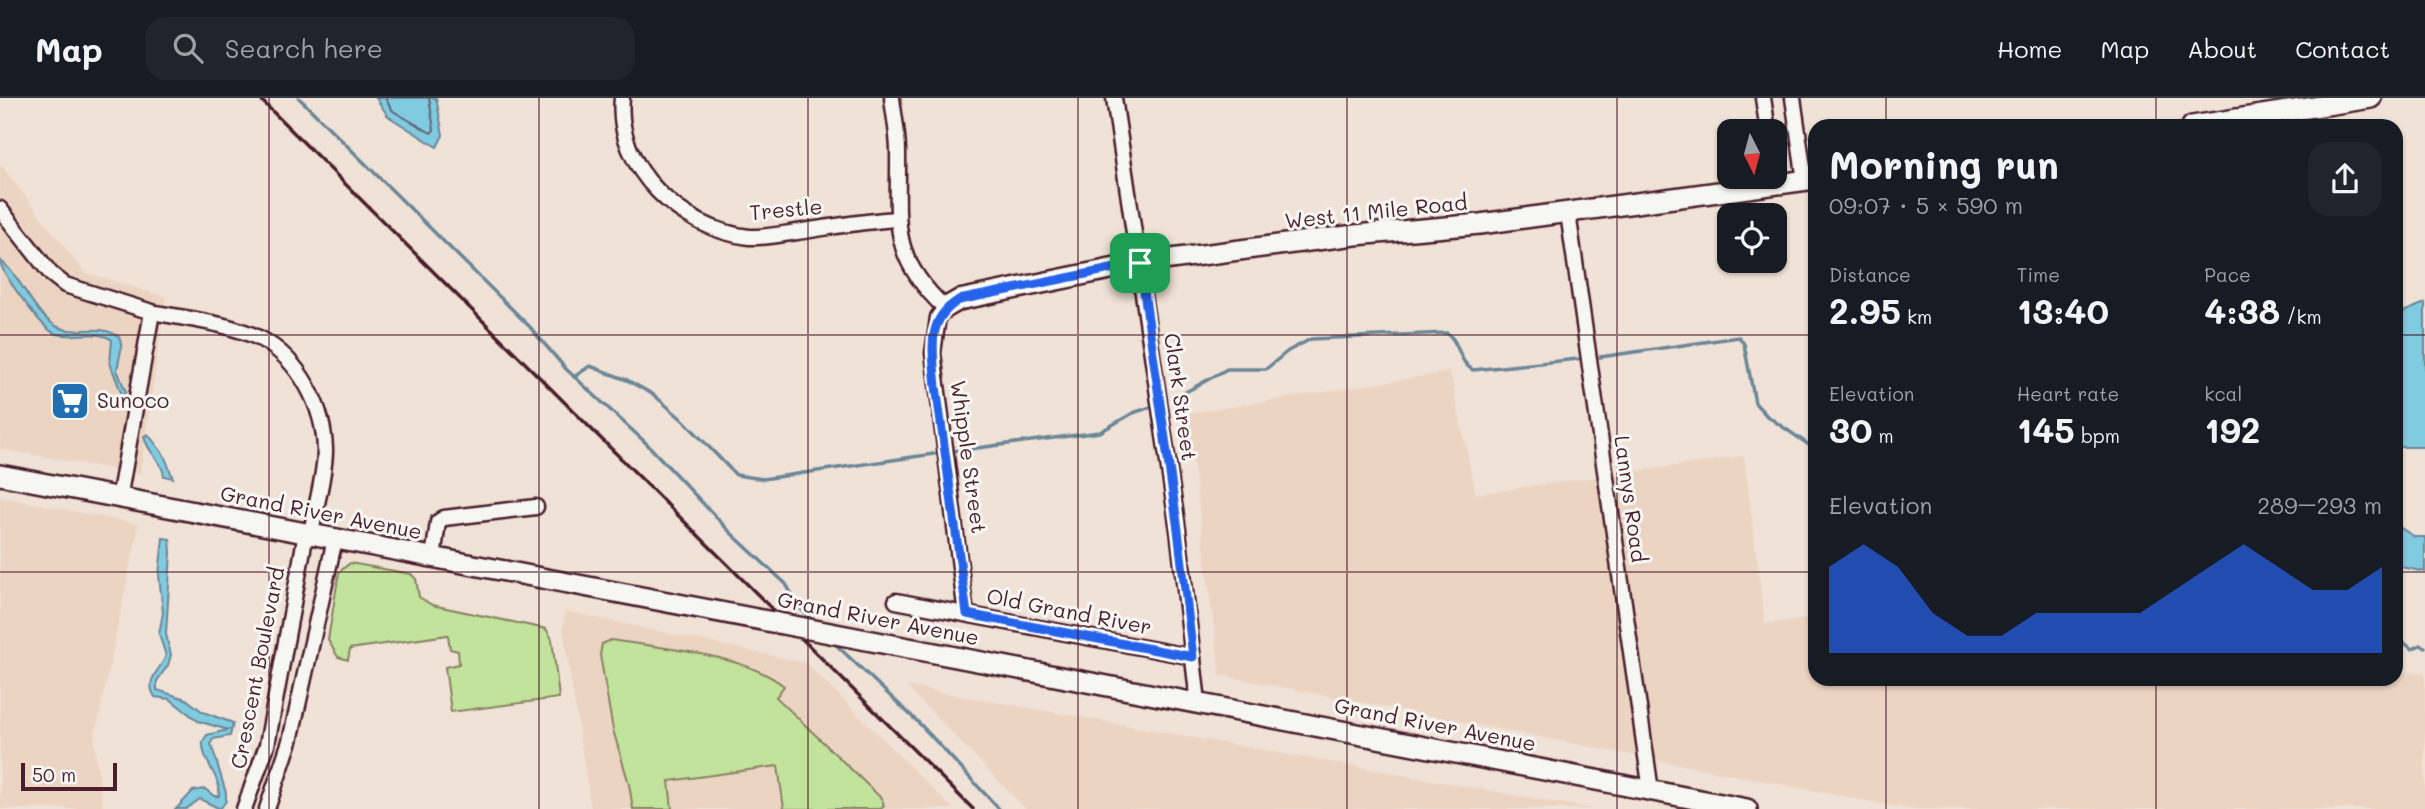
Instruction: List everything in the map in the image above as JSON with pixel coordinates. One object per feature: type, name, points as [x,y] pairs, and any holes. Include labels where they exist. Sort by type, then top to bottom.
[{"type":"main road","points":[[2237,119],[2371,98]]},
{"type":"main road","name":"West 11 Mile Road","points":[[1787,181],[1808,180]]},
{"type":"main road","name":"West 11 Mile Road","points":[[945,308],[959,300],[1140,263],[1355,234],[1480,224],[1568,213],[1723,189]]},
{"type":"main road","name":"Grand River Avenue","points":[[0,475],[1198,702],[1746,809]]},
{"type":"street","points":[[892,98],[898,149],[897,219],[905,255],[913,273],[945,308]]},
{"type":"street","name":"Clark Street","points":[[1114,98],[1178,530],[1198,702]]},
{"type":"street","points":[[1763,98],[1766,119]]},
{"type":"street","points":[[1793,98],[1808,170]]},
{"type":"street","name":"Trestle","points":[[622,103],[622,131],[640,171],[657,192],[686,214],[720,230],[751,237],[897,219]]},
{"type":"street","name":"Crescent Boulevard","points":[[0,209],[51,274],[65,285],[152,312],[220,326],[261,340],[290,362],[309,387],[321,418],[325,452],[267,746],[244,809]]},
{"type":"street","name":"Lannys Road","points":[[1568,213],[1651,790]]},
{"type":"street","name":"Whipple Street","points":[[945,308],[936,325],[933,353],[967,614]]},
{"type":"street","points":[[119,499],[152,312]]},
{"type":"street","points":[[433,558],[438,522],[444,518],[536,507]]},
{"type":"street","name":"Crescent Boulevard","points":[[267,809],[290,741],[335,539]]},
{"type":"street","name":"Old Grand River","points":[[896,601],[1193,657]]},
{"type":"shaded area","points":[[0,164],[84,272],[166,297],[140,474],[0,449]]},
{"type":"shaded area","points":[[1450,372],[1476,494],[1744,456],[1765,624],[1808,619],[1808,686],[2403,686],[2403,673],[2425,672],[2425,809],[1909,809],[1220,675],[1187,414]]},
{"type":"shaded area","points":[[0,497],[139,524],[94,741],[103,809],[0,809]]},
{"type":"shaded area","points":[[565,611],[806,663],[953,809],[591,809],[563,628]]},
{"type":"shaded area","points":[[906,686],[1593,809],[1026,809]]},
{"type":"green space","points":[[350,563],[411,574],[416,579],[419,597],[432,605],[546,629],[552,639],[559,698],[451,712],[445,667],[459,664],[458,651],[450,649],[448,635],[350,649],[348,660],[338,657],[328,640],[339,572]]},
{"type":"green space","points":[[611,640],[725,659],[767,675],[784,686],[776,697],[882,799],[884,806],[881,809],[784,809],[778,766],[669,781],[672,809],[633,809],[629,784],[613,730],[600,655],[602,644]]},
{"type":"water","points":[[376,98],[436,98],[443,135],[437,147],[388,116]]},
{"type":"water","points":[[0,260],[15,275],[40,312],[56,326],[72,330],[104,330],[119,337],[122,345],[117,370],[126,392],[122,395],[110,363],[112,340],[92,334],[61,335],[48,329],[14,287]]},
{"type":"water","points":[[2425,303],[2425,447],[2403,447],[2403,312]]},
{"type":"water","points":[[148,434],[164,455],[173,478],[164,476],[146,442],[144,436]]},
{"type":"water","points":[[2403,529],[2415,537],[2425,537],[2425,572],[2403,567]]},
{"type":"water","points":[[163,538],[170,539],[171,552],[166,634],[171,655],[157,681],[157,690],[186,699],[203,712],[233,723],[230,736],[213,739],[211,743],[226,793],[226,801],[220,809],[200,799],[186,809],[176,809],[193,791],[205,789],[214,796],[219,796],[203,741],[207,735],[228,730],[198,721],[170,699],[155,697],[152,691],[154,675],[166,656],[159,634],[163,613],[159,575]]},
{"type":"waterway","points":[[299,98],[529,326],[566,369],[646,443],[731,533],[786,584],[799,607],[813,621]]},
{"type":"waterway","points":[[1175,398],[1227,369],[1266,369],[1288,351],[1311,339],[1447,333],[1464,362],[1473,370],[1578,359]]},
{"type":"waterway","points":[[1600,357],[1739,337],[1744,344],[1755,403],[1767,416],[1808,444]]},
{"type":"waterway","points":[[574,377],[590,366],[627,380],[654,395],[685,422],[736,475],[763,479],[940,453]]},
{"type":"waterway","points":[[954,451],[1100,432],[1133,413],[1151,407]]},
{"type":"waterway","points":[[833,642],[919,723],[999,809]]},
{"type":"waterway","points":[[2403,642],[2412,649],[2420,645],[2425,647]]},
{"type":"railway","points":[[259,98],[973,809]]},
{"type":"place","name":"Sunoco","points":[[70,401]]},
{"type":"route","points":[[1140,263],[1178,530],[1193,657],[967,614],[936,386],[934,332],[938,317],[945,308],[959,300],[1078,273],[1140,263]]}]
